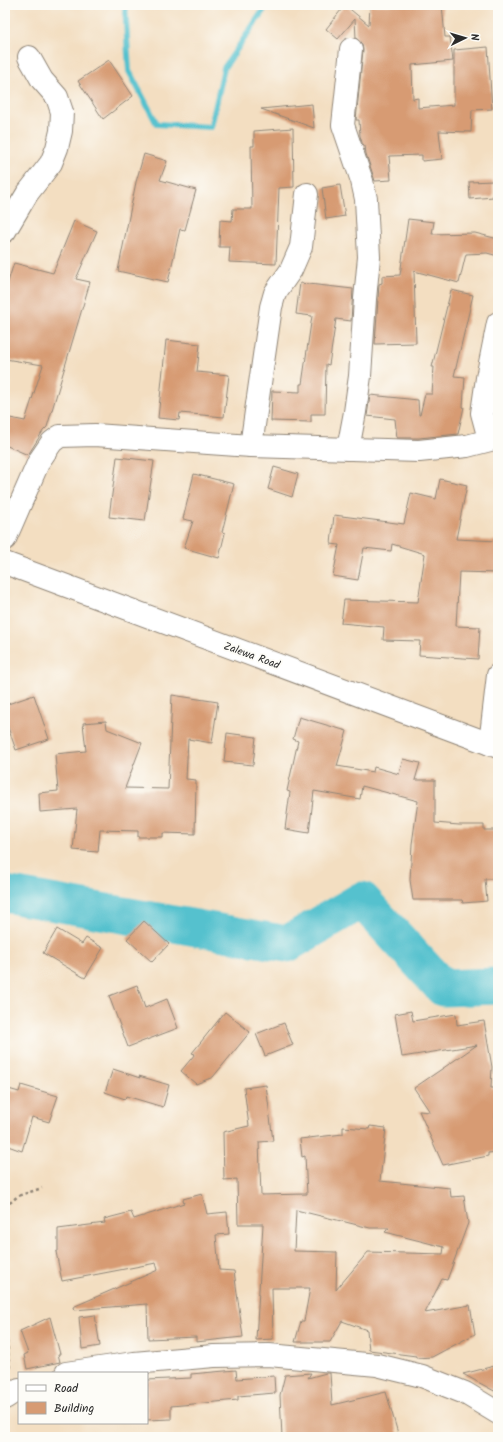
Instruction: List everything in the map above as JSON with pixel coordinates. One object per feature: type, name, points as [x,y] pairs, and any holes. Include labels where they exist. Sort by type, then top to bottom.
[{"type":"main road","points":[[348,449],[360,376],[369,257],[366,199],[362,181],[343,125],[351,48]]},
{"type":"main road","points":[[5,231],[27,194],[51,163],[57,148],[61,131],[62,112],[57,97],[42,80],[29,56]]},
{"type":"main road","points":[[251,446],[271,307],[275,293],[291,270],[301,247],[307,194]]},
{"type":"main road","points":[[5,539],[39,461],[52,442],[60,436],[95,435],[251,446],[419,450],[467,446],[494,439],[482,413],[487,378],[498,323]]},
{"type":"main road","name":"Zalewa Road","points":[[5,563],[494,745]]},
{"type":"main road","points":[[494,745],[498,675]]},
{"type":"main road","points":[[73,1372],[134,1363],[214,1356],[269,1355],[377,1365],[429,1378],[465,1393],[498,1413]]},
{"type":"path","points":[[5,1207],[18,1196],[42,1188]]},
{"type":"path","points":[[5,1323],[12,1393]]},
{"type":"building","points":[[345,5],[369,25],[370,5],[442,5],[445,37],[450,37],[453,61],[412,65],[413,99],[418,98],[418,108],[454,105],[454,50],[488,47],[492,109],[472,110],[471,132],[439,131],[442,159],[422,161],[422,155],[389,156],[391,180],[375,181],[366,154],[365,146],[363,146],[360,136],[359,120],[356,120],[363,50],[362,44],[356,38],[355,19],[338,39],[326,29]]},
{"type":"building","points":[[109,60],[133,96],[103,119],[78,81]]},
{"type":"building","points":[[312,104],[314,128],[261,109]]},
{"type":"building","points":[[293,128],[294,187],[279,188],[276,264],[229,262],[230,247],[219,247],[220,220],[232,221],[233,209],[252,209],[251,146],[254,146],[254,131]]},
{"type":"building","points":[[144,154],[167,161],[160,180],[196,190],[185,230],[180,229],[168,282],[118,271],[136,182]]},
{"type":"building","points":[[493,181],[493,197],[470,199],[469,182]]},
{"type":"building","points":[[340,185],[345,216],[326,219],[322,188]]},
{"type":"building","points":[[408,219],[434,222],[432,234],[475,233],[498,239],[498,256],[487,253],[466,254],[459,283],[414,271],[416,343],[375,344],[379,284],[382,283],[382,276],[400,275]]},
{"type":"building","points":[[74,221],[97,231],[76,279],[90,282],[47,427],[28,455],[5,445],[5,417],[25,421],[43,365],[5,359],[5,291],[14,263],[53,273]]},
{"type":"building","points":[[300,283],[353,289],[351,321],[336,319],[329,365],[326,364],[325,414],[311,414],[311,422],[271,421],[272,391],[300,392],[300,384],[302,384],[312,316],[296,314]]},
{"type":"building","points":[[451,290],[473,295],[454,376],[465,377],[464,407],[458,434],[419,438],[397,438],[395,419],[367,416],[370,395],[418,400],[420,415],[425,394],[432,394],[434,367],[432,367]]},
{"type":"building","points":[[166,340],[200,344],[197,372],[229,375],[224,417],[180,413],[179,420],[158,418]]},
{"type":"building","points":[[117,457],[154,461],[145,521],[109,517]]},
{"type":"building","points":[[274,467],[298,474],[292,497],[268,489]]},
{"type":"building","points":[[194,474],[234,484],[222,532],[225,533],[219,558],[184,548],[193,521],[183,519]]},
{"type":"building","points":[[440,479],[467,485],[456,539],[498,541],[498,573],[459,572],[456,626],[480,627],[478,659],[419,655],[420,641],[383,640],[384,627],[341,623],[344,600],[418,602],[425,554],[392,544],[391,551],[364,548],[358,580],[333,576],[339,545],[331,544],[334,515],[404,524],[411,493],[436,499]]},
{"type":"building","points":[[34,695],[49,739],[16,750],[5,719],[5,705]]},
{"type":"building","points":[[172,695],[218,702],[212,743],[188,739],[186,779],[196,780],[195,834],[163,833],[163,837],[138,837],[138,831],[100,830],[98,852],[73,850],[77,809],[40,812],[39,793],[58,791],[55,754],[86,751],[83,723],[106,721],[107,729],[142,743],[125,788],[168,789]]},
{"type":"building","points":[[299,717],[347,731],[337,766],[373,772],[374,767],[399,774],[403,759],[420,763],[415,780],[435,780],[435,823],[484,825],[484,830],[498,830],[498,879],[485,879],[487,901],[463,903],[462,900],[413,900],[410,880],[412,844],[418,801],[362,786],[360,799],[314,791],[309,833],[285,829],[290,792],[287,791],[298,741],[293,739]]},
{"type":"building","points":[[227,733],[256,737],[253,765],[224,762]]},
{"type":"building","points":[[144,921],[169,944],[152,962],[127,939]]},
{"type":"building","points":[[57,929],[82,944],[86,938],[103,948],[85,978],[43,953]]},
{"type":"building","points":[[137,985],[145,1008],[167,999],[178,1028],[128,1047],[109,996]]},
{"type":"building","points":[[411,1011],[413,1021],[456,1014],[457,1025],[484,1021],[492,1067],[491,1088],[497,1088],[494,1132],[498,1132],[498,1152],[488,1153],[488,1156],[443,1165],[419,1111],[430,1112],[414,1088],[477,1045],[402,1057],[395,1014]]},
{"type":"building","points":[[225,1012],[250,1032],[213,1077],[196,1084],[181,1071],[195,1054],[192,1053]]},
{"type":"building","points":[[284,1023],[293,1045],[265,1056],[256,1034]]},
{"type":"building","points":[[113,1069],[140,1078],[139,1076],[169,1085],[163,1107],[126,1096],[125,1099],[105,1092]]},
{"type":"building","points":[[21,1085],[58,1096],[49,1122],[32,1117],[22,1151],[5,1145],[5,1088],[19,1092]]},
{"type":"building","points":[[266,1085],[273,1141],[259,1142],[261,1195],[307,1194],[305,1156],[302,1157],[300,1139],[343,1134],[343,1127],[369,1129],[370,1126],[386,1128],[380,1181],[450,1188],[451,1197],[464,1196],[468,1223],[447,1280],[442,1279],[425,1313],[470,1305],[475,1334],[432,1357],[416,1358],[416,1356],[369,1350],[367,1330],[342,1321],[330,1342],[295,1342],[301,1321],[304,1321],[310,1288],[272,1288],[273,1339],[256,1340],[263,1224],[238,1224],[237,1179],[224,1180],[223,1132],[249,1126],[244,1088]],"holes":[[[296,1210],[370,1228],[389,1228],[385,1232],[444,1247],[443,1254],[368,1252],[336,1290],[337,1252],[294,1251]]]},
{"type":"building","points":[[202,1194],[207,1214],[227,1212],[229,1234],[216,1235],[219,1270],[234,1271],[243,1337],[196,1342],[196,1337],[148,1339],[147,1304],[74,1310],[73,1307],[158,1270],[156,1263],[62,1281],[56,1252],[58,1251],[58,1229],[105,1223],[104,1219],[131,1212],[134,1219],[184,1203],[183,1199]]},
{"type":"building","points":[[95,1315],[100,1346],[82,1349],[79,1317]]},
{"type":"building","points":[[50,1317],[60,1354],[58,1354],[60,1362],[27,1369],[24,1355],[28,1353],[20,1331]]},
{"type":"building","points":[[498,1365],[498,1393],[463,1374]]},
{"type":"building","points":[[236,1370],[237,1379],[274,1376],[275,1393],[238,1396],[238,1400],[171,1406],[171,1419],[148,1420],[148,1380],[191,1378],[191,1374]]},
{"type":"building","points":[[311,1373],[308,1378],[330,1373],[332,1405],[386,1392],[399,1437],[282,1437],[280,1395],[285,1375]]},
{"type":"waterway","points":[[125,5],[129,71],[157,124],[211,127],[224,68],[267,5]]},
{"type":"waterway","points":[[5,894],[287,944],[362,900],[443,988],[498,986]]}]
